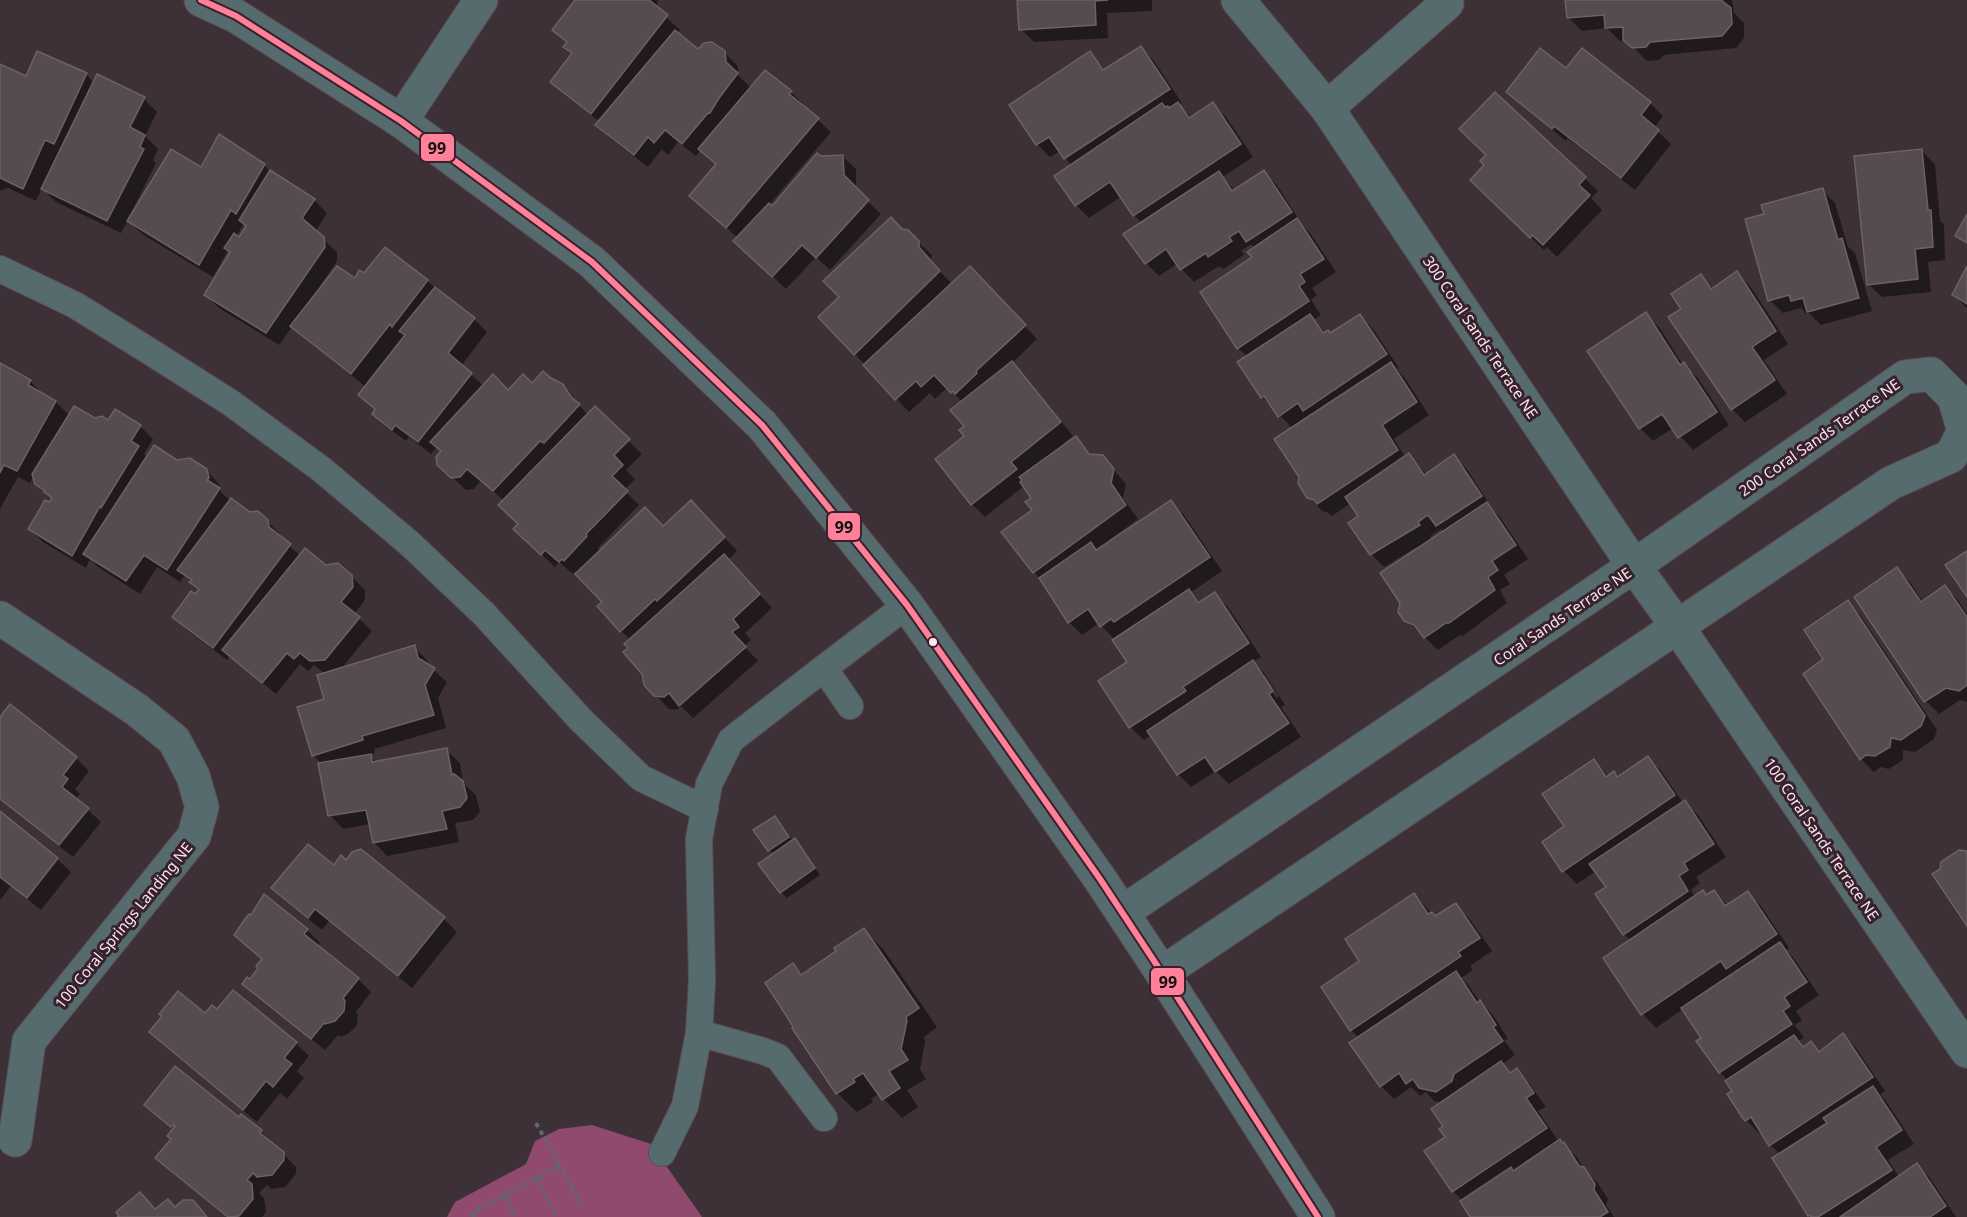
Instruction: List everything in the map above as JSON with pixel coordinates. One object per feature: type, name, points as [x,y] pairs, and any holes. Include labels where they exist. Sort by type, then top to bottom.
[{"type":"street","points":[[201,0],[236,16],[401,121],[592,262],[762,425],[907,605],[1123,912],[1318,1217]]},
{"type":"street","points":[[401,121],[481,0]]},
{"type":"street","name":"300 Coral Sands Terrace NE","points":[[1238,0],[1327,108],[1634,566]]},
{"type":"street","points":[[1327,108],[1447,3],[1446,0]]},
{"type":"street","name":"200 Coral Sands Terrace NE","points":[[1634,566],[1905,377],[1931,374],[1954,397],[1964,431],[1951,456],[1891,483],[1677,626]]},
{"type":"street","name":"Coral Sands Terrace NE","points":[[1123,912],[1634,566],[1677,626]]},
{"type":"street","name":"100 Coral Springs Landing NE","points":[[0,618],[137,710],[174,740],[193,776],[202,807],[194,836],[29,1041],[15,1140]]},
{"type":"street","points":[[1162,973],[1677,626]]},
{"type":"street","name":"100 Coral Sands Terrace NE","points":[[1677,626],[1967,1051]]},
{"type":"lane","points":[[0,269],[75,306],[146,349],[231,403],[321,469],[409,543],[484,614],[581,720],[641,778],[705,809]]},
{"type":"lane","points":[[662,1153],[685,1106],[699,1033],[702,981],[699,839],[709,784],[731,740],[907,605]]},
{"type":"lane","points":[[824,668],[850,706]]},
{"type":"lane","points":[[699,1033],[778,1057],[824,1118]]},
{"type":"path","points":[[536,1123],[582,1205]]},
{"type":"path","points":[[474,1217],[472,1212],[560,1166]]},
{"type":"path","points":[[536,1178],[558,1217]]},
{"type":"path","points":[[504,1196],[515,1217]]},
{"type":"shaded area","points":[[592,1125],[651,1144],[702,1217],[447,1217],[455,1202],[526,1164],[535,1141],[559,1129]]},
{"type":"building","points":[[575,0],[649,0],[668,15],[591,114],[550,82],[572,53],[563,47],[567,42],[552,30]]},
{"type":"building","points":[[1017,0],[1108,0],[1095,1],[1096,25],[1019,30]]},
{"type":"building","points":[[1565,0],[1721,0],[1731,8],[1732,24],[1722,36],[1650,42],[1646,47],[1632,48],[1623,40],[1623,27],[1605,28],[1604,15],[1567,18]]},
{"type":"building","points":[[675,30],[698,49],[704,43],[712,42],[725,51],[726,62],[738,73],[710,113],[682,144],[665,130],[654,143],[648,137],[634,155],[595,125]]},
{"type":"building","points":[[1141,46],[1170,89],[1064,159],[1049,137],[1036,145],[1009,105],[1090,51],[1103,70]]},
{"type":"building","points":[[1540,48],[1566,68],[1582,48],[1651,102],[1641,115],[1659,130],[1621,178],[1554,126],[1552,129],[1506,92]]},
{"type":"building","points":[[37,51],[87,73],[54,144],[45,140],[23,189],[0,178],[0,64],[26,76]]},
{"type":"building","points":[[765,70],[792,91],[789,94],[819,118],[726,228],[689,196],[716,164],[698,149]]},
{"type":"building","points":[[97,74],[145,97],[130,127],[145,135],[140,147],[144,149],[107,221],[41,189]]},
{"type":"building","points":[[1495,92],[1586,177],[1579,185],[1590,195],[1543,245],[1532,235],[1530,238],[1470,180],[1484,165],[1480,161],[1486,155],[1459,129]]},
{"type":"building","points":[[1178,102],[1189,118],[1213,102],[1241,144],[1133,216],[1110,182],[1075,206],[1054,176],[1162,103],[1169,108]]},
{"type":"building","points":[[219,134],[265,164],[236,214],[231,210],[199,265],[127,221],[171,149],[201,167]]},
{"type":"building","points":[[1922,149],[1928,210],[1931,210],[1933,247],[1915,249],[1918,279],[1867,285],[1854,156]]},
{"type":"building","points":[[817,153],[821,156],[843,155],[844,175],[869,200],[816,258],[802,245],[772,277],[733,241],[769,203],[772,206]]},
{"type":"building","points":[[270,170],[315,199],[302,218],[324,237],[325,247],[266,333],[204,295],[230,252],[224,248],[234,233],[239,237],[246,226],[239,220]]},
{"type":"building","points":[[1264,170],[1292,212],[1246,242],[1239,231],[1229,237],[1232,241],[1208,257],[1206,253],[1180,270],[1166,249],[1145,264],[1123,234],[1219,171],[1232,191]]},
{"type":"building","points":[[1823,188],[1838,240],[1842,238],[1859,298],[1807,312],[1803,298],[1791,301],[1789,295],[1768,301],[1745,219],[1764,214],[1761,205]]},
{"type":"building","points":[[1967,214],[1967,243],[1955,236]]},
{"type":"building","points":[[891,217],[902,229],[908,230],[919,241],[919,247],[940,271],[854,355],[818,317],[839,297],[823,281]]},
{"type":"building","points":[[1297,218],[1324,259],[1300,274],[1305,282],[1299,286],[1309,301],[1237,349],[1200,292],[1252,257],[1247,252]]},
{"type":"building","points":[[385,247],[428,280],[392,327],[390,324],[351,374],[290,326],[337,266],[355,278],[359,270],[364,273]]},
{"type":"building","points":[[970,266],[1026,325],[976,371],[977,373],[955,394],[953,391],[951,393],[934,375],[921,387],[916,381],[895,400],[863,365]]},
{"type":"building","points":[[1967,266],[1967,304],[1952,295]]},
{"type":"building","points":[[1737,271],[1776,331],[1752,347],[1775,380],[1731,410],[1668,317],[1681,309],[1671,294],[1701,274],[1711,289]]},
{"type":"building","points":[[435,287],[475,318],[448,353],[472,373],[418,442],[395,425],[392,430],[372,414],[375,409],[358,395],[405,335],[399,331]]},
{"type":"building","points":[[1646,312],[1680,365],[1684,362],[1717,412],[1678,438],[1662,414],[1639,429],[1587,351]]},
{"type":"building","points":[[1310,314],[1323,333],[1328,330],[1330,333],[1360,314],[1387,354],[1303,411],[1298,403],[1278,417],[1264,396],[1261,398],[1237,362]]},
{"type":"building","points":[[1012,361],[1061,422],[1011,462],[1017,469],[971,505],[935,459],[964,436],[959,430],[964,426],[950,410]]},
{"type":"building","points":[[1391,362],[1417,402],[1382,425],[1398,450],[1317,504],[1314,500],[1307,498],[1298,483],[1299,477],[1274,439]]},
{"type":"building","points":[[0,363],[31,380],[28,385],[56,401],[17,471],[4,465],[0,473]]},
{"type":"building","points":[[543,371],[563,384],[571,397],[580,404],[544,443],[540,441],[493,491],[467,469],[460,477],[451,478],[437,465],[436,457],[441,451],[430,442],[493,374],[508,390],[523,374],[532,383]]},
{"type":"building","points":[[74,406],[95,418],[102,416],[108,420],[115,409],[141,425],[131,441],[139,446],[101,508],[100,506],[72,556],[28,529],[45,500],[49,502],[52,498],[35,484],[32,474]]},
{"type":"building","points":[[595,406],[630,439],[614,455],[623,465],[612,476],[628,491],[586,534],[587,536],[564,561],[562,559],[559,562],[545,550],[541,555],[513,529],[518,524],[498,505]]},
{"type":"building","points":[[1076,436],[1089,454],[1103,455],[1114,469],[1111,483],[1126,505],[1033,573],[1001,532],[1032,510],[1025,502],[1031,498],[1019,477]]},
{"type":"building","points":[[154,445],[177,460],[190,458],[207,469],[209,478],[207,480],[220,488],[167,570],[144,555],[126,581],[83,554]]},
{"type":"building","points":[[1409,453],[1424,475],[1454,454],[1482,496],[1436,526],[1428,515],[1418,522],[1420,525],[1370,555],[1348,523],[1358,516],[1345,497]]},
{"type":"building","points":[[231,498],[250,512],[258,511],[268,520],[269,527],[291,544],[213,648],[172,617],[191,591],[195,594],[199,589],[189,582],[192,580],[177,570]]},
{"type":"building","points":[[691,500],[725,537],[657,601],[655,599],[620,632],[597,606],[602,602],[575,574],[645,507],[663,526]]},
{"type":"building","points":[[1171,500],[1210,557],[1114,622],[1111,619],[1100,627],[1088,609],[1068,623],[1039,578],[1091,542],[1096,550]]},
{"type":"building","points":[[1487,502],[1516,545],[1492,561],[1498,570],[1488,577],[1495,590],[1424,638],[1414,625],[1404,621],[1398,612],[1400,603],[1380,573]]},
{"type":"building","points":[[305,548],[326,565],[338,563],[352,575],[353,587],[341,602],[360,617],[325,660],[310,661],[300,653],[294,659],[287,653],[262,683],[222,650]]},
{"type":"building","points":[[1967,551],[1967,597],[1945,565]]},
{"type":"building","points":[[724,554],[760,594],[733,619],[739,627],[732,632],[746,647],[679,706],[669,693],[664,697],[654,696],[644,685],[642,674],[623,652],[628,648],[624,644]]},
{"type":"building","points":[[1897,567],[1921,602],[1945,585],[1967,617],[1967,685],[1959,691],[1946,688],[1924,702],[1854,597]]},
{"type":"building","points":[[1189,589],[1198,603],[1215,592],[1249,643],[1183,687],[1186,691],[1129,728],[1098,681],[1127,662],[1112,640]]},
{"type":"building","points":[[1848,600],[1925,716],[1921,726],[1901,740],[1891,738],[1890,747],[1875,756],[1866,755],[1860,760],[1803,674],[1823,659],[1804,630]]},
{"type":"building","points":[[415,645],[418,658],[435,668],[425,685],[434,715],[362,736],[363,740],[312,756],[297,707],[324,699],[317,675]]},
{"type":"building","points":[[1253,660],[1273,691],[1269,694],[1289,723],[1215,772],[1205,757],[1177,775],[1147,731]]},
{"type":"building","points":[[10,704],[77,757],[63,775],[68,779],[62,787],[89,808],[59,845],[0,799],[0,717]]},
{"type":"building","points":[[447,748],[452,775],[454,774],[463,781],[467,798],[460,807],[442,811],[447,829],[373,843],[366,810],[328,816],[318,763],[371,754],[372,762]]},
{"type":"building","points":[[1648,756],[1675,795],[1562,872],[1542,842],[1564,826],[1542,794],[1594,759],[1606,777],[1614,771],[1617,777]]},
{"type":"building","points":[[1685,800],[1714,844],[1684,863],[1688,870],[1679,876],[1688,891],[1623,935],[1595,894],[1606,887],[1589,864]]},
{"type":"building","points":[[0,811],[58,858],[27,898],[0,877]]},
{"type":"building","points":[[775,816],[789,837],[768,851],[753,830]]},
{"type":"building","points":[[795,838],[815,868],[780,893],[758,864]]},
{"type":"building","points":[[308,844],[334,865],[341,855],[346,860],[352,852],[361,849],[445,917],[398,976],[315,909],[308,918],[271,888]]},
{"type":"building","points":[[1959,850],[1967,851],[1967,926],[1932,874],[1940,869],[1941,862]]},
{"type":"building","points":[[1703,890],[1706,895],[1714,890],[1725,906],[1748,891],[1777,934],[1726,969],[1721,961],[1641,1015],[1603,958]]},
{"type":"building","points":[[1414,893],[1428,914],[1432,912],[1435,916],[1456,903],[1480,938],[1458,952],[1461,956],[1350,1031],[1321,987],[1359,961],[1345,939]]},
{"type":"building","points":[[264,894],[308,929],[304,934],[359,978],[343,998],[344,1011],[335,1021],[324,1023],[311,1039],[242,984],[247,977],[250,979],[262,959],[234,935],[249,914],[251,915]]},
{"type":"building","points":[[864,928],[919,1008],[906,1017],[901,1049],[908,1060],[889,1071],[900,1088],[882,1100],[863,1073],[853,1079],[855,1082],[836,1094],[765,983],[793,963],[801,975],[836,951],[834,948]]},
{"type":"building","points":[[1780,942],[1807,982],[1784,997],[1790,1006],[1783,1011],[1792,1024],[1719,1073],[1696,1041],[1701,1038],[1681,1008]]},
{"type":"building","points":[[1456,971],[1477,1003],[1480,1000],[1496,1025],[1493,1027],[1503,1041],[1454,1074],[1452,1081],[1436,1092],[1419,1088],[1413,1079],[1406,1084],[1399,1073],[1380,1087],[1349,1043]]},
{"type":"building","points":[[233,990],[297,1042],[284,1058],[292,1064],[273,1087],[266,1081],[243,1110],[149,1032],[162,1016],[159,1014],[178,991],[205,1013],[212,1005],[217,1009]]},
{"type":"building","points":[[1843,1033],[1873,1077],[1769,1146],[1751,1117],[1745,1121],[1742,1117],[1727,1094],[1732,1091],[1725,1081],[1794,1035],[1803,1047],[1811,1041],[1819,1052]]},
{"type":"building","points":[[1501,1061],[1510,1073],[1517,1068],[1534,1093],[1526,1098],[1547,1128],[1452,1192],[1424,1151],[1445,1137],[1439,1129],[1443,1126],[1431,1109]]},
{"type":"building","points":[[175,1066],[239,1117],[241,1114],[262,1130],[260,1133],[284,1152],[284,1160],[272,1175],[257,1177],[253,1173],[247,1180],[252,1184],[253,1199],[239,1216],[228,1217],[155,1158],[171,1139],[167,1136],[175,1126],[171,1127],[144,1105]]},
{"type":"building","points":[[1873,1086],[1902,1130],[1876,1147],[1892,1170],[1818,1217],[1808,1216],[1772,1158],[1827,1123],[1823,1118]]},
{"type":"building","points":[[1560,1139],[1579,1166],[1584,1167],[1595,1184],[1594,1190],[1608,1212],[1600,1217],[1470,1217],[1460,1201],[1511,1167],[1513,1171]]},
{"type":"building","points":[[1917,1163],[1946,1206],[1930,1217],[1840,1217]]},
{"type":"building","points":[[140,1192],[155,1209],[168,1199],[175,1207],[183,1200],[193,1200],[207,1217],[117,1217],[119,1216],[116,1212]]},
{"type":"transit line","name":"99","points":[[201,0],[236,16],[401,121],[592,262],[762,425],[907,605],[1100,879],[1318,1217]]}]
